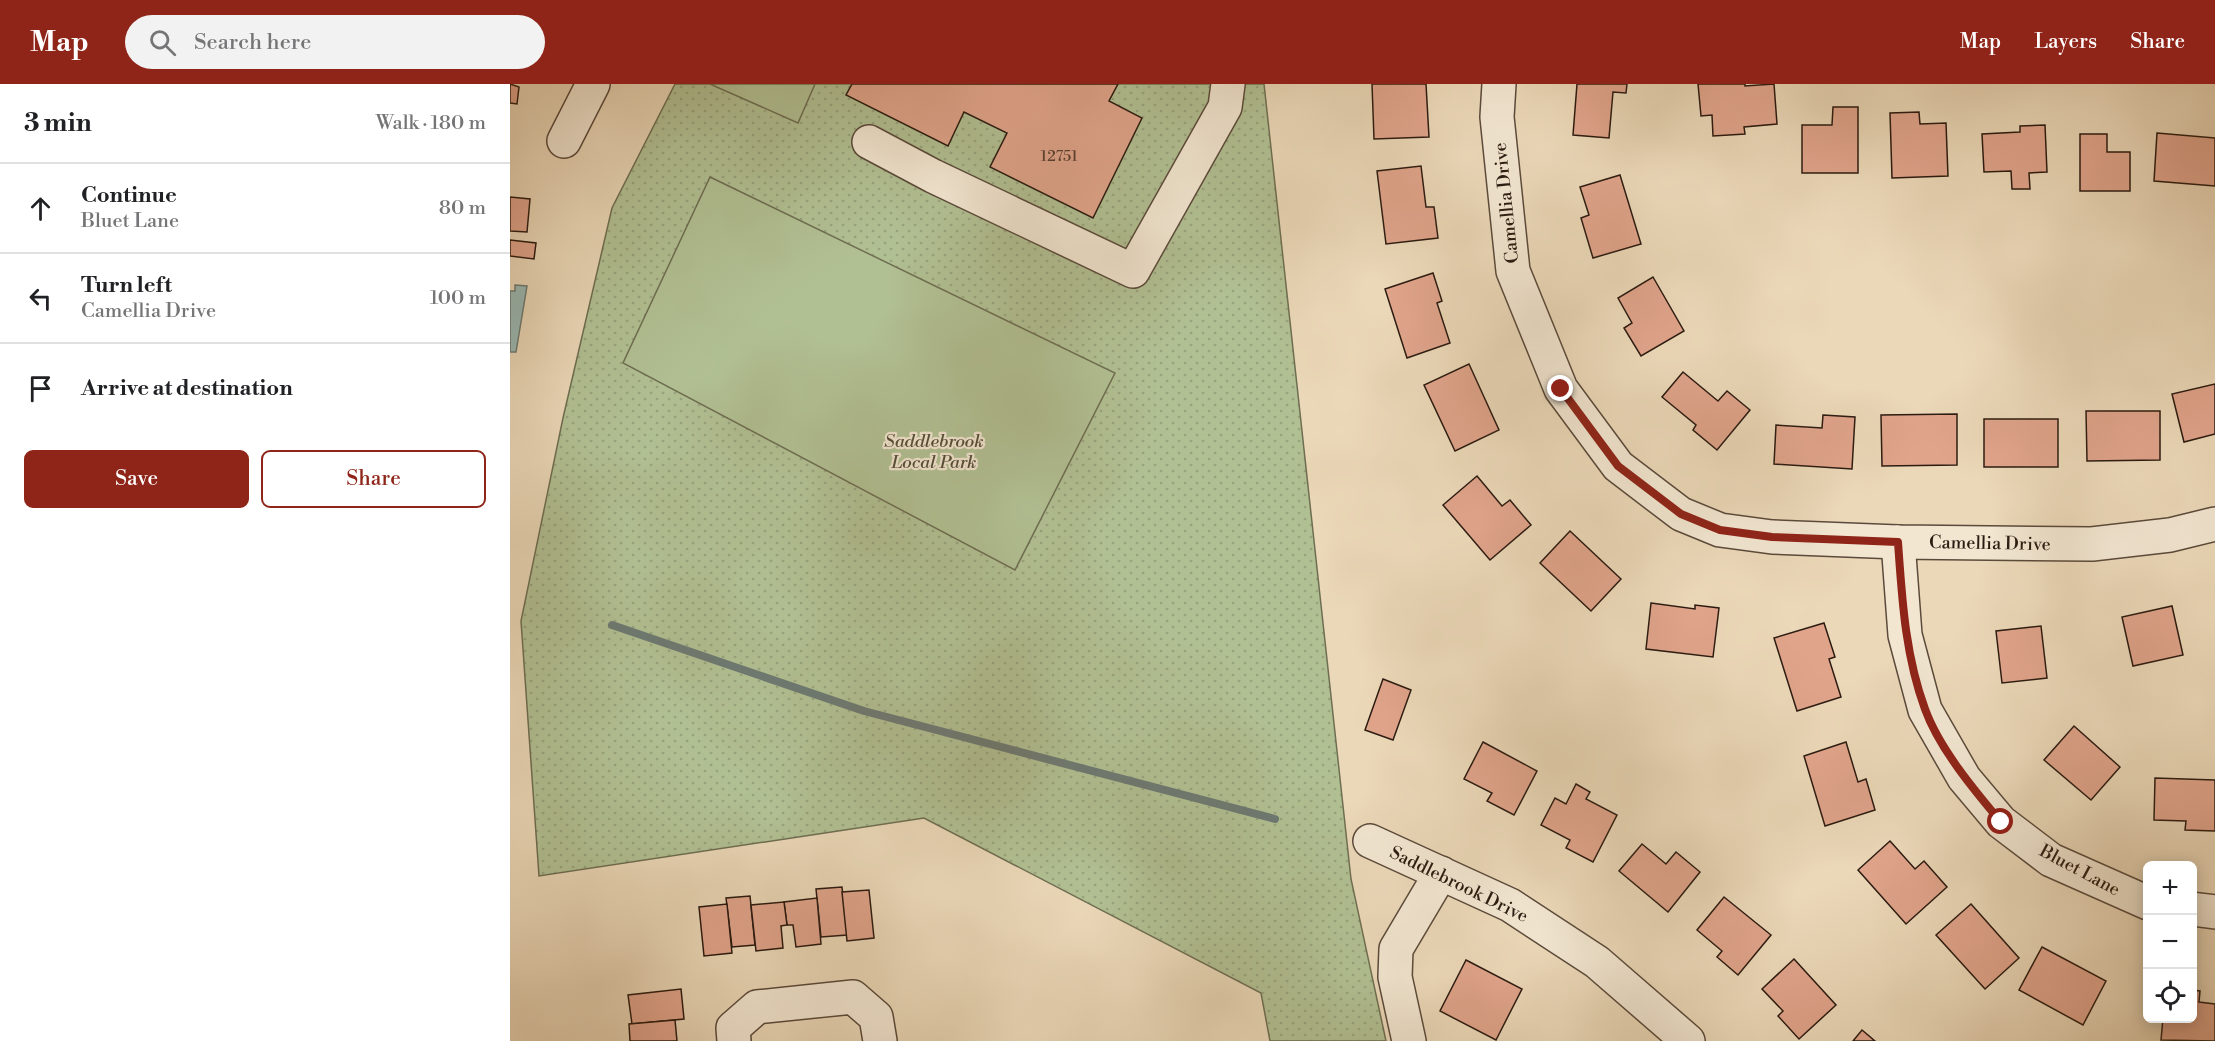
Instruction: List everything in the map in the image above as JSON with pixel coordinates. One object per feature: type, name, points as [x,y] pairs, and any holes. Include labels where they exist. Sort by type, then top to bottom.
[{"type":"street","points":[[564,141],[593,84]]},
{"type":"street","points":[[869,142],[933,176],[1133,271],[1225,107],[1228,84]]},
{"type":"street","name":"Camellia Drive","points":[[1499,84],[1497,117],[1513,271],[1561,389],[1618,466],[1681,514],[1720,530],[1772,537],[1898,542],[2092,544],[2170,535],[2215,524]]},
{"type":"street","name":"Bluet Lane","points":[[1898,542],[1905,635],[1925,710],[1964,778],[2001,822],[2051,860],[2143,901]]},
{"type":"street","name":"Saddlebrook Drive","points":[[1370,841],[1510,905],[1597,963],[1688,1041]]},
{"type":"street","points":[[1409,1041],[1395,976],[1396,949],[1441,873]]},
{"type":"street","points":[[2197,910],[2215,912]]},
{"type":"street","points":[[734,1041],[733,1028],[757,1007],[853,997],[876,1017],[880,1041]]},
{"type":"green space","name":"Saddlebrook Local Park","points":[[675,84],[1264,84],[1351,879],[1386,1041],[1270,1041],[1261,993],[924,818],[539,876],[521,621],[563,418],[612,208]]},
{"type":"green space","points":[[710,84],[815,84],[798,123]]},
{"type":"green space","points":[[710,177],[1115,373],[1015,570],[623,363]]},
{"type":"water","points":[[515,285],[527,286],[516,352],[510,352],[510,291],[515,291]]},
{"type":"building","points":[[510,84],[519,87],[517,104],[510,103]]},
{"type":"building","points":[[852,84],[1118,84],[1109,101],[1142,118],[1093,218],[990,167],[1007,133],[964,112],[948,146],[846,95]]},
{"type":"building","points":[[1372,84],[1426,84],[1429,137],[1374,139]]},
{"type":"building","points":[[1577,84],[1627,84],[1626,93],[1613,92],[1609,138],[1573,135]]},
{"type":"building","points":[[1698,84],[1745,84],[1745,86],[1774,84],[1777,124],[1744,127],[1745,134],[1713,136],[1712,115],[1701,116]]},
{"type":"building","points":[[1833,107],[1858,107],[1858,173],[1802,173],[1802,125],[1832,125]]},
{"type":"building","points":[[1919,112],[1920,124],[1946,123],[1948,176],[1892,178],[1890,113]]},
{"type":"building","points":[[2045,125],[2047,172],[2029,173],[2030,189],[2012,189],[2011,171],[1984,172],[1982,134],[2020,132],[2020,126]]},
{"type":"building","points":[[2157,133],[2215,138],[2215,186],[2154,181]]},
{"type":"building","points":[[2080,134],[2107,134],[2107,152],[2130,152],[2130,191],[2080,191]]},
{"type":"building","points":[[1421,166],[1426,207],[1434,207],[1438,238],[1386,244],[1377,171]]},
{"type":"building","points":[[1620,175],[1641,244],[1593,258],[1581,218],[1589,215],[1580,187]]},
{"type":"building","points":[[510,197],[530,199],[527,232],[510,231]]},
{"type":"building","points":[[510,240],[536,243],[534,259],[510,256]]},
{"type":"building","points":[[1433,273],[1442,301],[1437,303],[1450,343],[1407,358],[1385,289]]},
{"type":"building","points":[[1653,277],[1684,331],[1641,356],[1624,328],[1632,323],[1618,298]]},
{"type":"building","points":[[1469,364],[1499,430],[1455,451],[1424,385]]},
{"type":"building","points":[[1683,372],[1718,401],[1727,391],[1750,410],[1717,450],[1693,430],[1696,425],[1662,397]]},
{"type":"building","points":[[2215,384],[2215,434],[2184,442],[2172,394]]},
{"type":"building","points":[[2086,411],[2160,411],[2160,460],[2087,461]]},
{"type":"building","points":[[1957,414],[1957,465],[1882,466],[1881,415]]},
{"type":"building","points":[[1823,415],[1855,417],[1852,469],[1774,464],[1776,425],[1822,428]]},
{"type":"building","points":[[1984,419],[2058,419],[2058,467],[1984,467]]},
{"type":"building","points":[[1477,476],[1502,506],[1510,500],[1531,525],[1490,560],[1443,505]]},
{"type":"building","points":[[1570,531],[1621,579],[1591,611],[1540,563]]},
{"type":"building","points":[[1651,603],[1695,609],[1695,605],[1719,608],[1713,657],[1646,649]]},
{"type":"building","points":[[2172,606],[2183,655],[2133,666],[2122,617]]},
{"type":"building","points":[[1824,623],[1835,657],[1829,659],[1841,697],[1797,711],[1774,638]]},
{"type":"building","points":[[2041,626],[2047,678],[2002,683],[1996,631]]},
{"type":"building","points":[[1383,679],[1411,690],[1393,740],[1365,730]]},
{"type":"building","points":[[2074,726],[2120,767],[2091,800],[2044,760]]},
{"type":"building","points":[[1483,742],[1537,771],[1514,815],[1487,801],[1492,793],[1464,779]]},
{"type":"building","points":[[1846,742],[1858,782],[1866,779],[1875,810],[1825,826],[1804,756]]},
{"type":"building","points":[[2155,778],[2215,780],[2215,831],[2185,830],[2186,821],[2154,820]]},
{"type":"building","points":[[1576,784],[1590,792],[1586,799],[1617,815],[1593,862],[1566,848],[1570,840],[1541,825],[1555,798],[1566,804]]},
{"type":"building","points":[[1890,841],[1915,869],[1924,861],[1947,887],[1906,924],[1858,870]]},
{"type":"building","points":[[1642,844],[1666,864],[1676,852],[1700,872],[1668,912],[1619,871]]},
{"type":"building","points":[[842,887],[847,935],[821,937],[816,889]]},
{"type":"building","points":[[869,890],[874,938],[847,941],[842,892]]},
{"type":"building","points":[[750,896],[755,945],[732,947],[726,898]]},
{"type":"building","points":[[1724,897],[1771,935],[1738,975],[1717,957],[1722,951],[1697,930]]},
{"type":"building","points":[[817,898],[821,944],[796,947],[793,925],[787,925],[784,902]]},
{"type":"building","points":[[784,902],[787,925],[781,926],[783,948],[756,951],[751,905]]},
{"type":"building","points":[[727,904],[732,953],[704,956],[699,907]]},
{"type":"building","points":[[1971,904],[2019,958],[1985,989],[1936,935]]},
{"type":"building","points":[[2042,947],[2106,981],[2083,1025],[2019,990]]},
{"type":"building","points":[[1794,959],[1836,1005],[1799,1039],[1778,1016],[1783,1011],[1762,989]]},
{"type":"building","points":[[1466,960],[1522,989],[1496,1040],[1440,1011]]},
{"type":"building","points":[[681,989],[684,1019],[632,1024],[628,995]]},
{"type":"building","points":[[2197,991],[2200,991],[2199,1002],[2215,1004],[2215,1041],[2161,1040],[2163,1023],[2197,1023]]},
{"type":"building","points":[[675,1020],[677,1041],[630,1041],[629,1024]]},
{"type":"building","points":[[1862,1030],[1875,1041],[1853,1041]]},
{"type":"waterway","points":[[612,625],[864,711],[1275,819]]},
{"type":"route","points":[[1561,389],[1618,466],[1681,514],[1720,530],[1772,537],[1898,542],[1905,635],[1925,710],[1964,778],[2001,822]]}]
